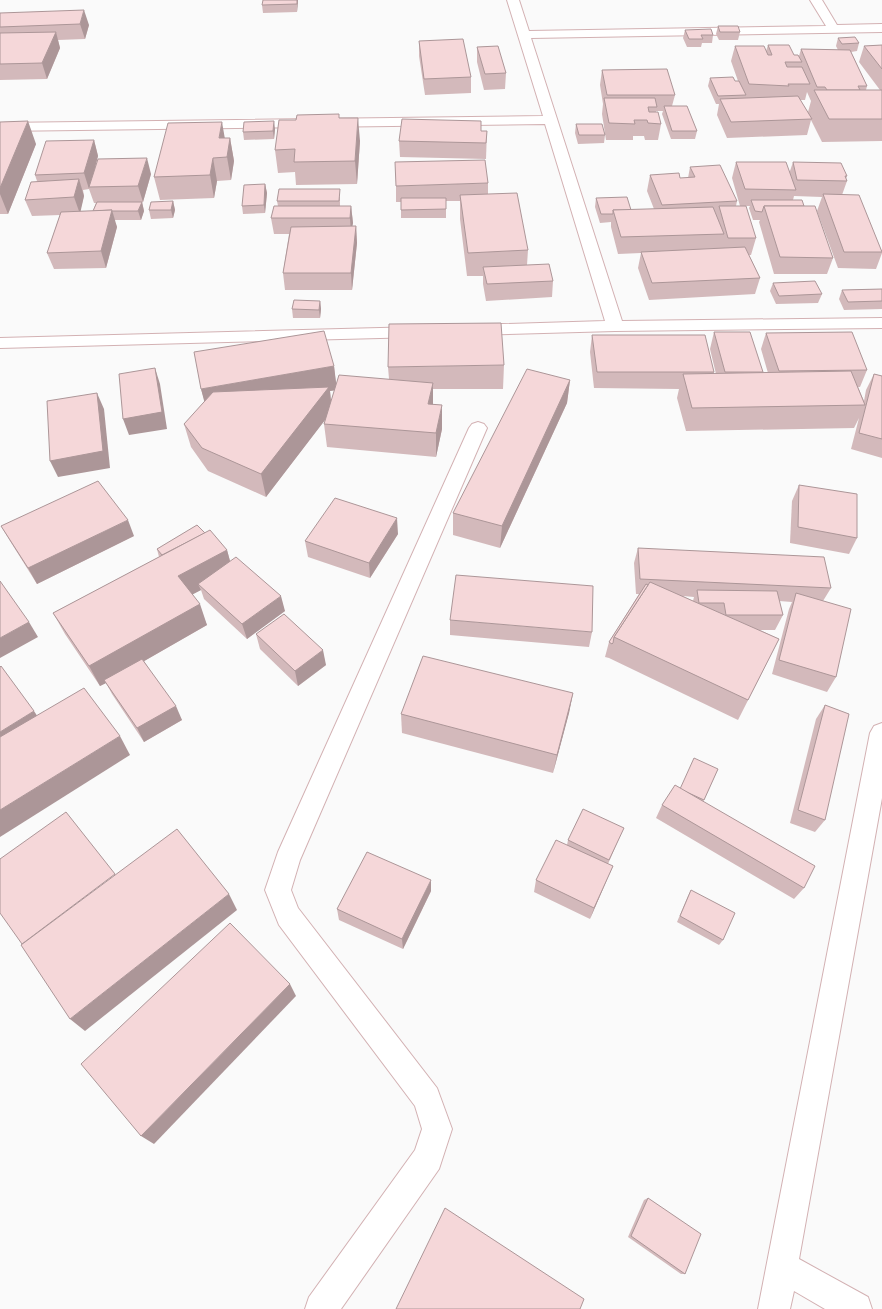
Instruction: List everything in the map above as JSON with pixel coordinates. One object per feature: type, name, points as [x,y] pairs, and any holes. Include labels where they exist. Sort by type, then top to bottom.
[{"type":"street","points":[[513,0],[615,326]]},
{"type":"street","points":[[816,0],[833,28]]},
{"type":"street","points":[[524,35],[882,28]]},
{"type":"street","points":[[0,127],[550,120]]},
{"type":"street","points":[[456,331],[615,326],[882,323]]},
{"type":"street","points":[[0,342],[432,331]]},
{"type":"street","points":[[321,1309],[428,1158],[438,1129],[427,1098],[288,916],[278,890],[290,853],[478,428]]},
{"type":"street","points":[[774,1309],[882,733]]},
{"type":"street","points":[[783,1267],[856,1309]]},
{"type":"building","points":[[263,0],[297,0],[297,4],[262,5]]},
{"type":"building","points":[[84,10],[80,24],[0,27],[0,13]]},
{"type":"building","points":[[718,26],[738,26],[740,32],[720,32]]},
{"type":"building","points":[[711,29],[713,35],[701,35],[703,39],[689,39],[685,30]]},
{"type":"building","points":[[56,32],[42,63],[0,64],[0,33]]},
{"type":"building","points":[[855,37],[859,43],[842,44],[838,38]]},
{"type":"building","points":[[463,39],[471,77],[424,79],[419,41]]},
{"type":"building","points":[[768,45],[789,45],[794,55],[798,55],[802,62],[785,62],[787,67],[802,67],[810,84],[788,84],[789,86],[749,84],[735,46],[764,46],[768,55],[772,55]]},
{"type":"building","points":[[882,45],[882,69],[864,46]]},
{"type":"building","points":[[498,46],[506,73],[485,74],[477,47]]},
{"type":"building","points":[[801,49],[850,50],[867,86],[858,86],[860,90],[827,90],[825,87],[817,87]]},
{"type":"building","points":[[667,69],[675,95],[607,95],[602,70]]},
{"type":"building","points":[[733,77],[735,81],[739,81],[746,95],[718,96],[710,78]]},
{"type":"building","points":[[814,90],[882,90],[882,119],[829,119]]},
{"type":"building","points":[[798,96],[812,119],[731,122],[720,99]]},
{"type":"building","points":[[604,98],[655,98],[657,107],[648,107],[649,112],[658,112],[661,124],[648,123],[647,120],[634,120],[635,124],[609,123]]},
{"type":"building","points":[[664,106],[687,106],[697,131],[672,131]]},
{"type":"building","points":[[339,114],[339,118],[358,118],[355,161],[294,162],[295,149],[275,150],[279,120],[296,120],[297,115]]},
{"type":"building","points":[[402,119],[481,121],[481,131],[487,131],[486,143],[399,141]]},
{"type":"building","points":[[28,121],[0,188],[0,122]]},
{"type":"building","points":[[274,121],[273,131],[243,132],[244,122]]},
{"type":"building","points":[[222,122],[219,138],[230,138],[227,157],[213,158],[210,175],[154,177],[168,123]]},
{"type":"building","points":[[576,124],[602,124],[605,135],[579,135]]},
{"type":"building","points":[[94,140],[84,173],[35,175],[46,141]]},
{"type":"building","points":[[147,158],[138,186],[89,187],[98,159]]},
{"type":"building","points":[[485,160],[488,183],[396,186],[395,162]]},
{"type":"building","points":[[736,162],[786,162],[796,190],[745,189]]},
{"type":"building","points":[[793,162],[841,163],[847,176],[845,176],[847,181],[797,180]]},
{"type":"building","points":[[720,165],[737,201],[662,205],[650,175],[679,173],[680,178],[695,177],[690,167]]},
{"type":"building","points":[[79,179],[74,197],[25,200],[31,182]]},
{"type":"building","points":[[265,184],[264,205],[242,206],[244,185]]},
{"type":"building","points":[[279,189],[340,189],[339,201],[277,201]]},
{"type":"building","points":[[517,193],[528,250],[468,253],[460,195]]},
{"type":"building","points":[[823,194],[859,195],[882,252],[844,252]]},
{"type":"building","points":[[627,197],[631,210],[613,210],[613,214],[601,214],[596,198]]},
{"type":"building","points":[[401,198],[446,198],[446,209],[401,210]]},
{"type":"building","points":[[751,200],[802,200],[804,206],[764,206],[762,212],[755,211]]},
{"type":"building","points":[[173,201],[171,210],[149,210],[151,202]]},
{"type":"building","points":[[97,202],[142,202],[138,211],[93,211]]},
{"type":"building","points":[[274,206],[351,206],[350,218],[271,218]]},
{"type":"building","points":[[719,206],[746,206],[756,238],[728,238]]},
{"type":"building","points":[[764,206],[815,206],[833,258],[780,257]]},
{"type":"building","points":[[713,207],[724,234],[621,237],[613,210]]},
{"type":"building","points":[[112,210],[101,251],[47,253],[61,212]]},
{"type":"building","points":[[356,226],[351,273],[283,273],[291,227]]},
{"type":"building","points":[[745,247],[760,278],[652,283],[641,252]]},
{"type":"building","points":[[549,264],[553,281],[487,284],[483,267]]},
{"type":"building","points":[[815,281],[822,294],[779,296],[773,283]]},
{"type":"building","points":[[882,289],[882,301],[848,302],[842,290]]},
{"type":"building","points":[[294,300],[320,301],[319,310],[292,309]]},
{"type":"building","points":[[501,323],[504,365],[388,367],[389,324]]},
{"type":"building","points":[[324,331],[334,366],[201,389],[194,352]]},
{"type":"building","points":[[714,332],[750,332],[763,372],[725,372]]},
{"type":"building","points":[[852,332],[867,370],[779,371],[766,333]]},
{"type":"building","points":[[592,335],[705,335],[714,372],[597,372]]},
{"type":"building","points":[[155,368],[162,412],[123,419],[119,374]]},
{"type":"building","points":[[527,369],[570,380],[502,526],[453,513]]},
{"type":"building","points":[[851,371],[865,405],[692,408],[683,374]]},
{"type":"building","points":[[874,374],[882,376],[882,439],[859,433]]},
{"type":"building","points":[[339,375],[433,383],[428,404],[442,405],[436,433],[324,424]]},
{"type":"building","points":[[329,387],[261,474],[202,448],[184,424],[213,392]]},
{"type":"building","points":[[97,393],[103,451],[50,461],[47,401]]},
{"type":"building","points":[[98,481],[128,520],[28,568],[1,526]]},
{"type":"building","points":[[799,485],[857,494],[857,538],[798,527]]},
{"type":"building","points":[[335,498],[397,518],[369,563],[305,541]]},
{"type":"building","points":[[197,525],[205,533],[162,555],[157,549]]},
{"type":"building","points":[[210,530],[227,550],[178,576],[200,604],[89,666],[53,613]]},
{"type":"building","points":[[638,548],[824,557],[831,588],[640,579]]},
{"type":"building","points":[[236,557],[281,596],[242,624],[198,584]]},
{"type":"building","points":[[456,575],[593,586],[592,632],[450,620]]},
{"type":"building","points":[[0,581],[29,622],[0,638]]},
{"type":"building","points":[[650,582],[779,639],[748,700],[614,637]]},
{"type":"building","points":[[646,584],[648,585],[614,637],[612,644],[609,642]]},
{"type":"building","points":[[697,590],[777,591],[783,615],[726,615],[724,603],[699,603]]},
{"type":"building","points":[[796,593],[851,609],[836,677],[779,660]]},
{"type":"building","points":[[284,614],[323,650],[295,671],[256,634]]},
{"type":"building","points":[[423,656],[573,693],[557,755],[401,714]]},
{"type":"building","points":[[142,659],[176,706],[137,728],[104,680]]},
{"type":"building","points":[[1,666],[34,711],[0,732],[0,667]]},
{"type":"building","points":[[84,688],[120,736],[0,810],[0,737]]},
{"type":"building","points":[[825,705],[849,714],[825,820],[798,810]]},
{"type":"building","points":[[694,758],[718,769],[704,800],[680,789]]},
{"type":"building","points":[[675,785],[815,866],[804,888],[662,805]]},
{"type":"building","points":[[583,809],[624,828],[609,860],[568,840]]},
{"type":"building","points":[[66,812],[115,874],[22,944],[0,913],[0,859]]},
{"type":"building","points":[[177,829],[229,894],[70,1019],[21,945]]},
{"type":"building","points":[[556,840],[613,866],[594,908],[536,880]]},
{"type":"building","points":[[367,852],[431,880],[402,939],[337,909]]},
{"type":"building","points":[[691,890],[735,913],[723,940],[680,916]]},
{"type":"building","points":[[230,923],[290,984],[141,1136],[81,1064]]},
{"type":"building","points":[[648,1198],[701,1234],[685,1274],[631,1236]]},
{"type":"building","points":[[445,1208],[584,1299],[580,1309],[396,1309]]}]
